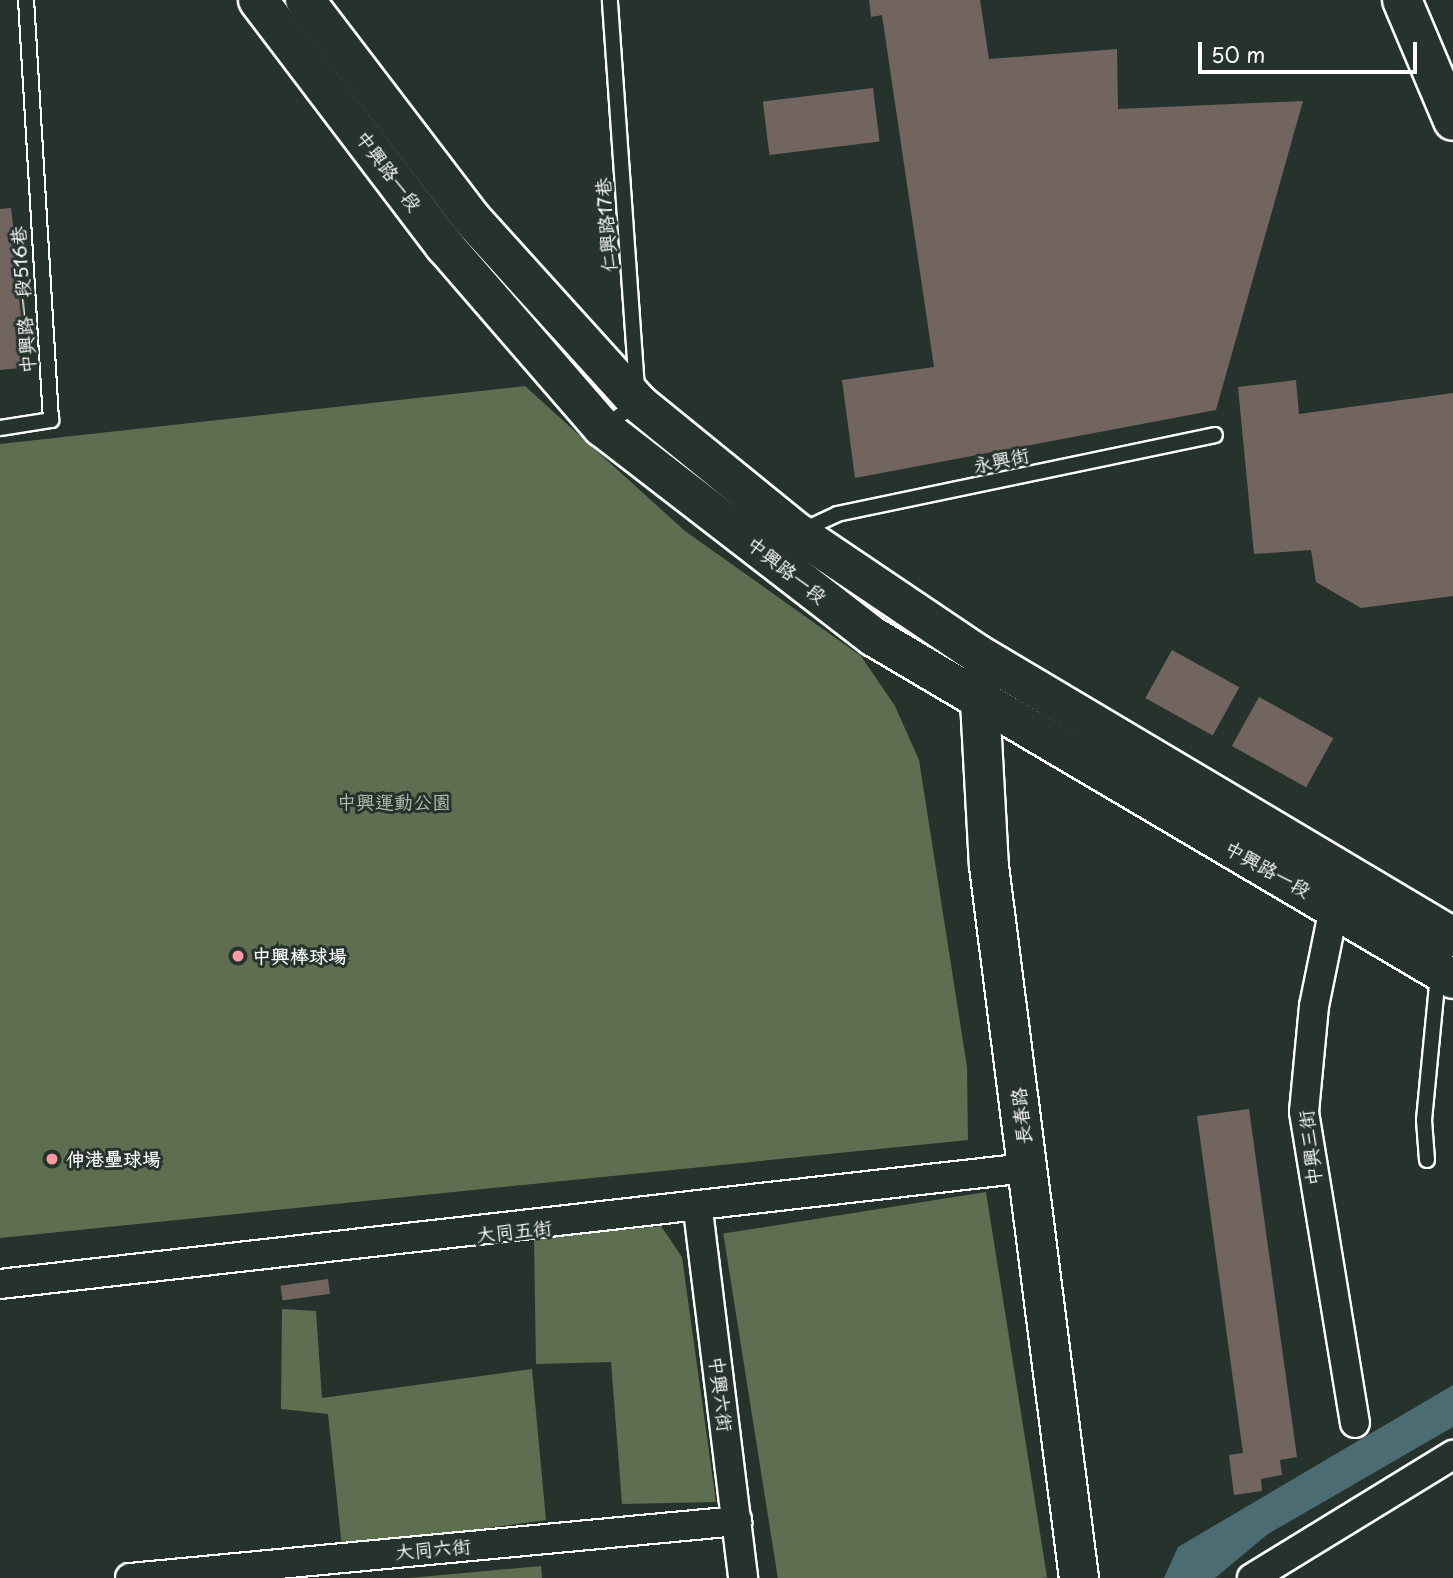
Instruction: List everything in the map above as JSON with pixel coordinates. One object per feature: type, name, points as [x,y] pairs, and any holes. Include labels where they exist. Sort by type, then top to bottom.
[{"type":"main road","name":"中興路一段","points":[[258,0],[445,246],[602,427],[874,637],[980,705],[1338,890]]},
{"type":"main road","name":"中興路一段","points":[[305,0],[472,219],[638,403],[798,533],[976,653],[1448,962]]},
{"type":"main road","points":[[1402,0],[1453,121]]},
{"type":"main road","name":"長春路","points":[[976,653],[989,866],[1079,1578]]},
{"type":"street","name":"中興三街","points":[[1338,890],[1314,1006],[1304,1111],[1355,1423]]},
{"type":"street","name":"大同五街","points":[[0,1284],[698,1210],[1026,1168]]},
{"type":"street","name":"中興六街","points":[[698,1210],[743,1578]]},
{"type":"street","points":[[1252,1578],[1453,1455]]},
{"type":"street","name":"大同六街","points":[[130,1578],[737,1521]]},
{"type":"lane","name":"中興路一段516巷","points":[[0,428],[51,420],[26,0]]},
{"type":"lane","name":"仁興路17巷","points":[[610,0],[638,403]]},
{"type":"lane","points":[[602,427],[638,403]]},
{"type":"lane","name":"永興街","points":[[798,533],[837,514],[1215,435]]},
{"type":"lane","points":[[1427,1160],[1424,1120],[1448,962]]},
{"type":"green space","name":"中興運動公園","points":[[525,386],[685,531],[861,656],[895,706],[919,760],[967,1067],[968,1140],[0,1238],[0,444]]},
{"type":"green space","points":[[986,1192],[1047,1577],[778,1578],[723,1234]]},
{"type":"green space","points":[[661,1226],[682,1257],[716,1502],[622,1504],[611,1362],[536,1364],[534,1239]]},
{"type":"green space","points":[[282,1309],[316,1311],[322,1398],[532,1369],[546,1520],[342,1548],[328,1414],[281,1409]]},
{"type":"green space","points":[[541,1566],[542,1578],[409,1578]]},
{"type":"water","points":[[1453,1385],[1453,1427],[1268,1534],[1215,1578],[1164,1578],[1178,1547]]},
{"type":"building","points":[[869,0],[980,0],[989,59],[1117,49],[1118,109],[1303,101],[1216,410],[855,478],[842,380],[934,367],[882,15],[871,17]]},
{"type":"building","points":[[873,88],[880,142],[769,155],[763,102]]},
{"type":"building","points":[[11,208],[30,367],[0,370],[0,209]]},
{"type":"building","points":[[1296,380],[1299,414],[1453,393],[1453,596],[1361,608],[1316,582],[1311,550],[1254,554],[1238,387]]},
{"type":"building","points":[[1172,650],[1239,687],[1213,735],[1145,698]]},
{"type":"building","points":[[1259,697],[1333,738],[1306,787],[1232,746]]},
{"type":"building","points":[[1249,1109],[1297,1457],[1280,1460],[1282,1475],[1261,1479],[1262,1491],[1234,1495],[1229,1455],[1243,1453],[1197,1116]]},
{"type":"building","points":[[328,1279],[330,1294],[283,1301],[280,1286]]},
{"type":"place","name":"中興棒球場","points":[[238,956]]},
{"type":"place","name":"伸港壘球場","points":[[52,1159]]}]
